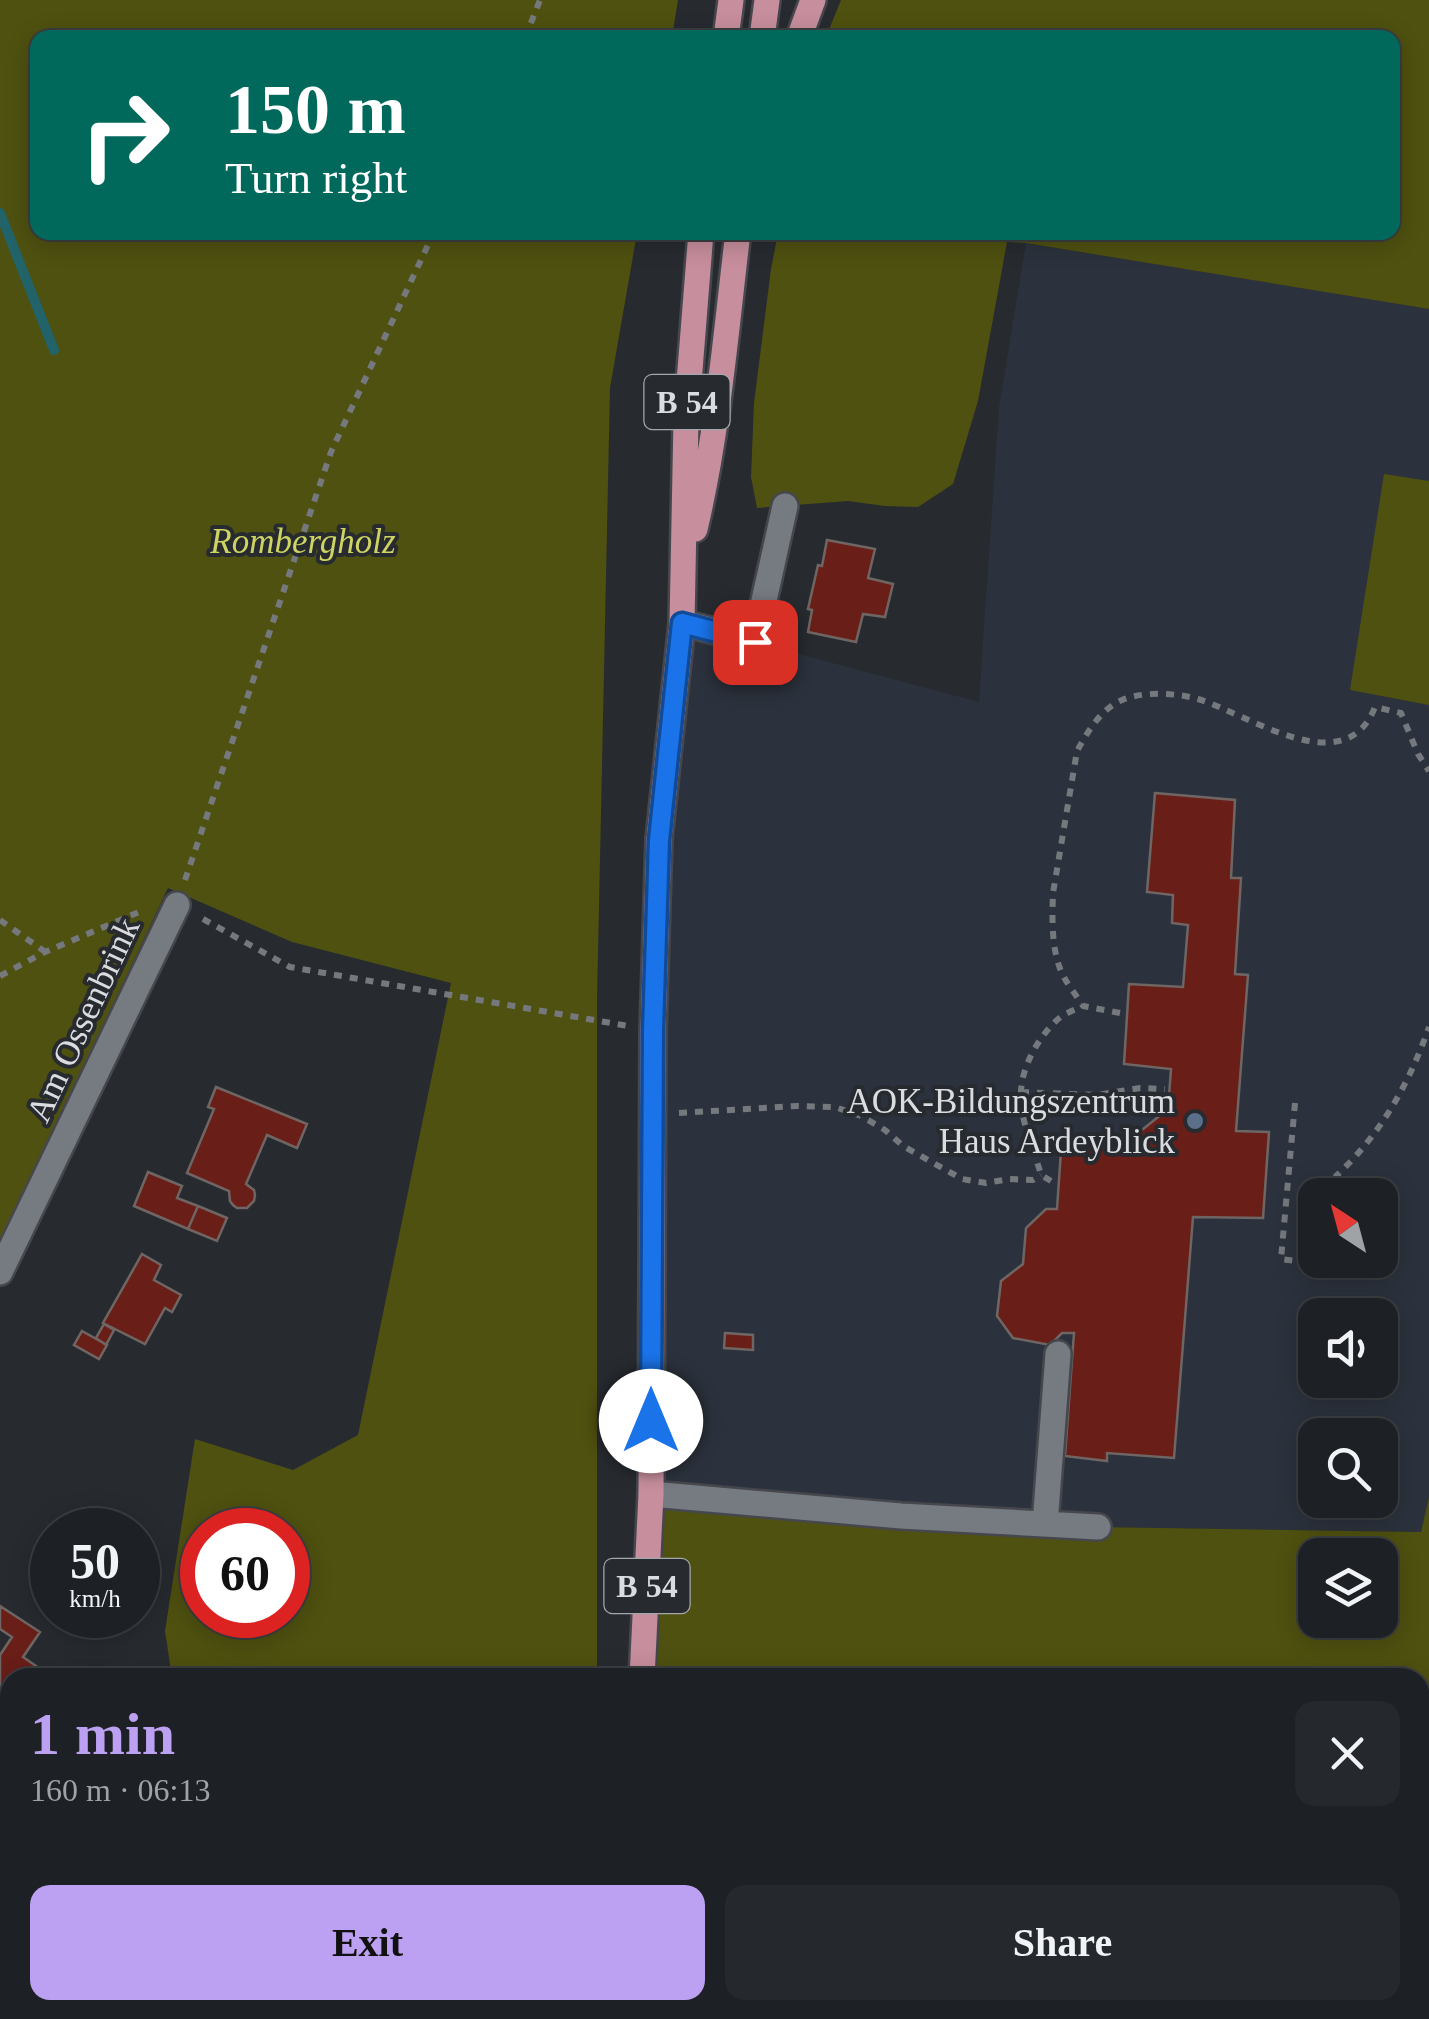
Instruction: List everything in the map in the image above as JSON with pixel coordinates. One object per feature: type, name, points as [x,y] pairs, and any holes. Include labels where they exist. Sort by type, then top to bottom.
[{"type":"main road","points":[[727,30],[731,0]]},
{"type":"main road","points":[[763,30],[767,0]]},
{"type":"main road","points":[[802,30],[813,0]]},
{"type":"main road","name":"B 54","points":[[642,1668],[651,1494],[653,1031],[659,840],[682,623],[686,420],[700,240]]},
{"type":"main road","name":"B 54","points":[[684,573],[714,428],[737,240]]},
{"type":"street","points":[[682,623],[755,642],[784,506]]},
{"type":"street","name":"Am Ossenbrink","points":[[0,1272],[176,905]]},
{"type":"street","points":[[1044,1524],[1058,1354]]},
{"type":"street","points":[[651,1494],[1098,1528]]},
{"type":"path","points":[[528,30],[540,0]]},
{"type":"path","points":[[176,905],[331,452],[430,240]]},
{"type":"path","points":[[1083,1006],[1062,975],[1052,915],[1053,893],[1077,751],[1104,712],[1121,700],[1146,693],[1197,698],[1287,735],[1334,743],[1360,733],[1375,708],[1388,710],[1401,713],[1429,771]]},
{"type":"path","points":[[0,976],[44,952],[144,910],[176,905],[290,967],[653,1031]]},
{"type":"path","points":[[0,920],[44,952]]},
{"type":"path","points":[[1051,1182],[1041,1176],[1026,1125],[1021,1092],[1025,1071],[1038,1042],[1058,1018],[1083,1006],[1120,1013]]},
{"type":"path","points":[[1336,1178],[1372,1140],[1388,1116],[1429,1027]]},
{"type":"path","points":[[1021,1092],[1097,1095],[1140,1088],[1165,1089]]},
{"type":"path","points":[[1295,1102],[1281,1260],[1298,1262]]},
{"type":"path","points":[[652,1114],[834,1107],[861,1116],[903,1146],[962,1179],[986,1183],[1041,1176]]},
{"type":"shaded area","points":[[1026,243],[1429,309],[1429,1497],[1421,1532],[1098,1527],[651,1494],[653,1129],[682,623],[979,702],[999,408]]},
{"type":"green space","name":"Rombergholz","points":[[0,0],[678,0],[673,30],[30,30],[30,240],[636,240],[610,388],[597,1000],[597,1668],[171,1668],[165,1631],[180,1535],[180,1638],[310,1638],[310,1508],[184,1508],[195,1439],[293,1470],[358,1435],[451,983],[292,942],[168,888],[0,1243]]},
{"type":"green space","points":[[841,0],[1429,0],[1429,309],[1007,242],[978,401],[953,484],[918,507],[848,501],[757,508],[751,477],[754,403],[777,240],[1400,240],[1400,30],[829,30]]},
{"type":"green space","points":[[1384,474],[1429,481],[1429,705],[1350,690]]},
{"type":"green space","points":[[651,1494],[1098,1527],[1421,1532],[1429,1497],[1429,1668],[642,1668]]},
{"type":"building","points":[[827,540],[875,549],[868,578],[893,584],[885,617],[863,614],[856,642],[808,632],[812,610],[808,609]]},
{"type":"building","name":"AOK-Bildungszentrum Haus Ardeyblick","points":[[1155,793],[1235,800],[1231,878],[1241,878],[1235,974],[1248,975],[1236,1131],[1269,1132],[1263,1218],[1193,1217],[1174,1458],[1107,1453],[1107,1461],[1065,1456],[1074,1333],[1062,1333],[1050,1345],[1013,1338],[997,1316],[1001,1281],[1023,1264],[1026,1228],[1046,1209],[1057,1209],[1062,1136],[1127,1142],[1168,1109],[1171,1069],[1124,1064],[1129,984],[1183,987],[1188,925],[1172,923],[1173,895],[1147,892]]},
{"type":"building","points":[[216,1087],[307,1124],[297,1148],[267,1135],[246,1184],[255,1195],[247,1208],[233,1205],[229,1191],[187,1173],[214,1109],[208,1107]]},
{"type":"building","points":[[148,1172],[182,1186],[177,1198],[198,1206],[188,1229],[134,1206]]},
{"type":"building","points":[[198,1206],[227,1218],[217,1241],[188,1229]]},
{"type":"building","points":[[142,1254],[161,1265],[154,1280],[181,1295],[172,1312],[165,1308],[145,1344],[103,1323]]},
{"type":"building","points":[[104,1324],[114,1330],[106,1345],[96,1338]]},
{"type":"building","points":[[82,1331],[107,1345],[99,1359],[74,1345]]},
{"type":"building","points":[[725,1333],[753,1335],[753,1350],[724,1348]]},
{"type":"building","points":[[0,1606],[30,1626],[30,1638],[36,1638],[23,1657],[39,1668],[0,1668],[0,1655],[12,1637],[0,1629]]},
{"type":"waterway","points":[[0,213],[54,350]]},
{"type":"place","name":"AOK-Bildungszentrum Haus Ardeyblick","points":[[1195,1121]]},
{"type":"route","points":[[651,1421],[653,1031],[659,840],[682,623],[755,642]]}]
